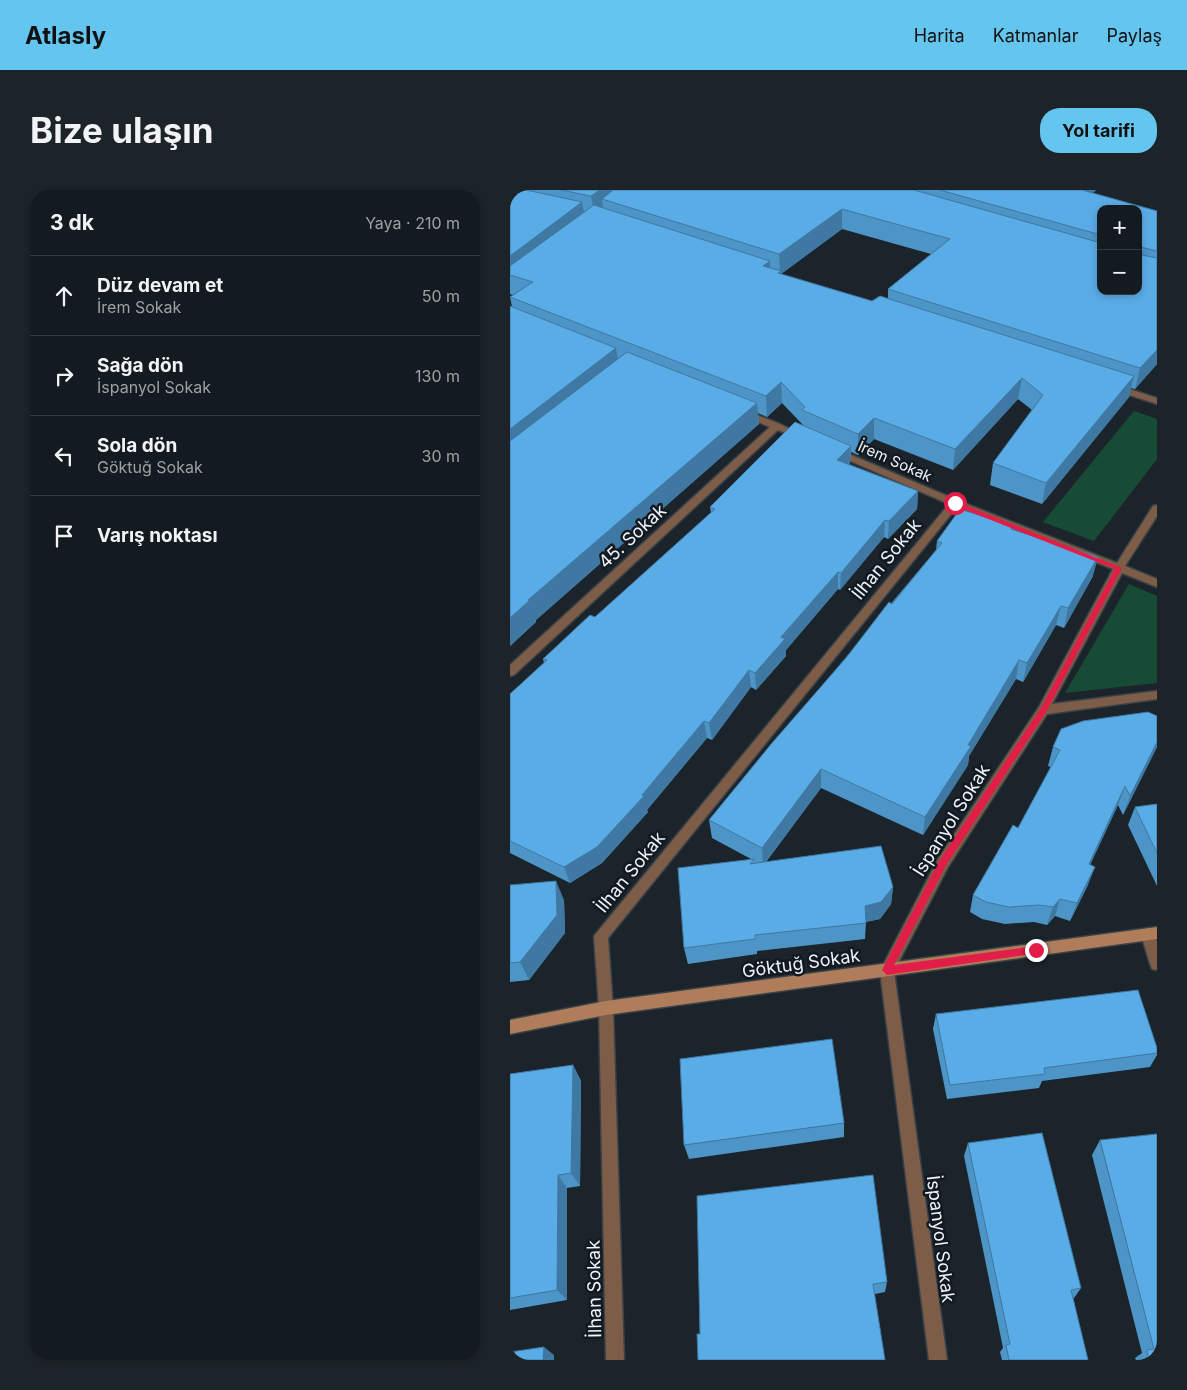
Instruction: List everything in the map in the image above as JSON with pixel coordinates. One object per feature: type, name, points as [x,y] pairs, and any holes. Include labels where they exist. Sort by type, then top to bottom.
[{"type":"street","points":[[1110,385],[1157,401]]},
{"type":"street","name":"İrem Sokak","points":[[730,407],[955,503],[1157,583]]},
{"type":"street","name":"45. Sokak","points":[[510,672],[777,426]]},
{"type":"street","name":"İlhan Sokak","points":[[615,1360],[606,1008],[602,936],[955,503]]},
{"type":"street","name":"İspanyol Sokak","points":[[938,1360],[887,970],[943,863],[1044,710],[1119,568],[1157,508]]},
{"type":"street","points":[[1044,710],[1157,695]]},
{"type":"street","points":[[1153,934],[1157,964]]},
{"type":"street","name":"Göktuğ Sokak","points":[[510,1027],[606,1008],[1153,934]]},
{"type":"green space","points":[[1134,411],[1157,419],[1157,459],[1094,541],[1043,522]]},
{"type":"green space","points":[[1129,584],[1157,596],[1157,683],[1065,693]]},
{"type":"building","points":[[510,190],[526,190],[582,202],[510,256]]},
{"type":"building","points":[[561,190],[600,190],[591,196]]},
{"type":"building","points":[[613,190],[914,190],[1097,242],[1097,295],[1142,295],[1142,255],[1157,258],[1157,350],[1140,368],[888,289],[950,239],[842,209],[779,254],[602,199]]},
{"type":"building","points":[[940,190],[1082,190],[1136,205],[1097,205],[1097,234]]},
{"type":"building","points":[[594,205],[770,261],[763,266],[781,271],[778,273],[872,301],[880,296],[1134,376],[1046,483],[993,463],[1043,395],[1022,378],[955,449],[874,418],[858,434],[802,410],[805,407],[781,382],[766,396],[510,297],[533,282],[510,275],[510,266]]},
{"type":"building","points":[[1142,207],[1157,211],[1157,251],[1142,247]]},
{"type":"building","points":[[510,306],[616,348],[510,429]]},
{"type":"building","points":[[627,352],[757,403],[528,600],[530,600],[510,618],[510,441]]},
{"type":"building","points":[[795,422],[851,446],[837,460],[918,491],[889,521],[885,520],[841,573],[838,572],[781,637],[785,639],[755,673],[749,670],[709,723],[704,721],[642,795],[644,796],[597,847],[564,867],[510,841],[510,694],[547,660],[543,659],[590,615],[595,617],[715,509],[710,507]]},
{"type":"building","points":[[960,509],[1013,526],[1011,529],[1098,557],[1068,608],[1061,606],[1027,663],[1019,660],[968,745],[971,746],[925,817],[821,769],[762,848],[709,820],[772,743],[846,658],[889,602],[892,604],[942,543],[937,541]]},
{"type":"building","points":[[1148,712],[1157,716],[1157,742],[1130,796],[1125,786],[1089,864],[1095,867],[1077,903],[1060,899],[1053,907],[1039,905],[1009,907],[986,902],[973,895],[1013,825],[1018,828],[1060,750],[1053,747],[1061,729],[1083,721]]},
{"type":"building","points":[[1157,804],[1157,853],[1135,807]]},
{"type":"building","points":[[881,846],[893,887],[881,902],[865,906],[866,923],[755,935],[755,939],[684,948],[678,868],[754,859],[750,864]]},
{"type":"building","points":[[556,881],[557,915],[520,962],[510,963],[510,885]]},
{"type":"building","points":[[1138,990],[1157,1053],[1044,1068],[1045,1074],[950,1085],[936,1014]]},
{"type":"building","points":[[832,1039],[844,1123],[684,1145],[680,1059]]},
{"type":"building","points":[[573,1065],[571,1173],[558,1175],[557,1290],[510,1298],[510,1074]]},
{"type":"building","points":[[1042,1133],[1081,1288],[1071,1290],[1088,1360],[1009,1360],[1006,1345],[1010,1344],[968,1143]]},
{"type":"building","points":[[1157,1134],[1157,1360],[1149,1360],[1147,1350],[1154,1349],[1100,1140]]},
{"type":"building","points":[[873,1175],[887,1282],[873,1284],[885,1360],[698,1360],[697,1334],[700,1334],[697,1196]]},
{"type":"building","points":[[544,1347],[543,1360],[510,1360],[510,1352]]},
{"type":"route","points":[[955,503],[1119,568],[1044,710],[943,863],[887,970],[1036,950]]}]
